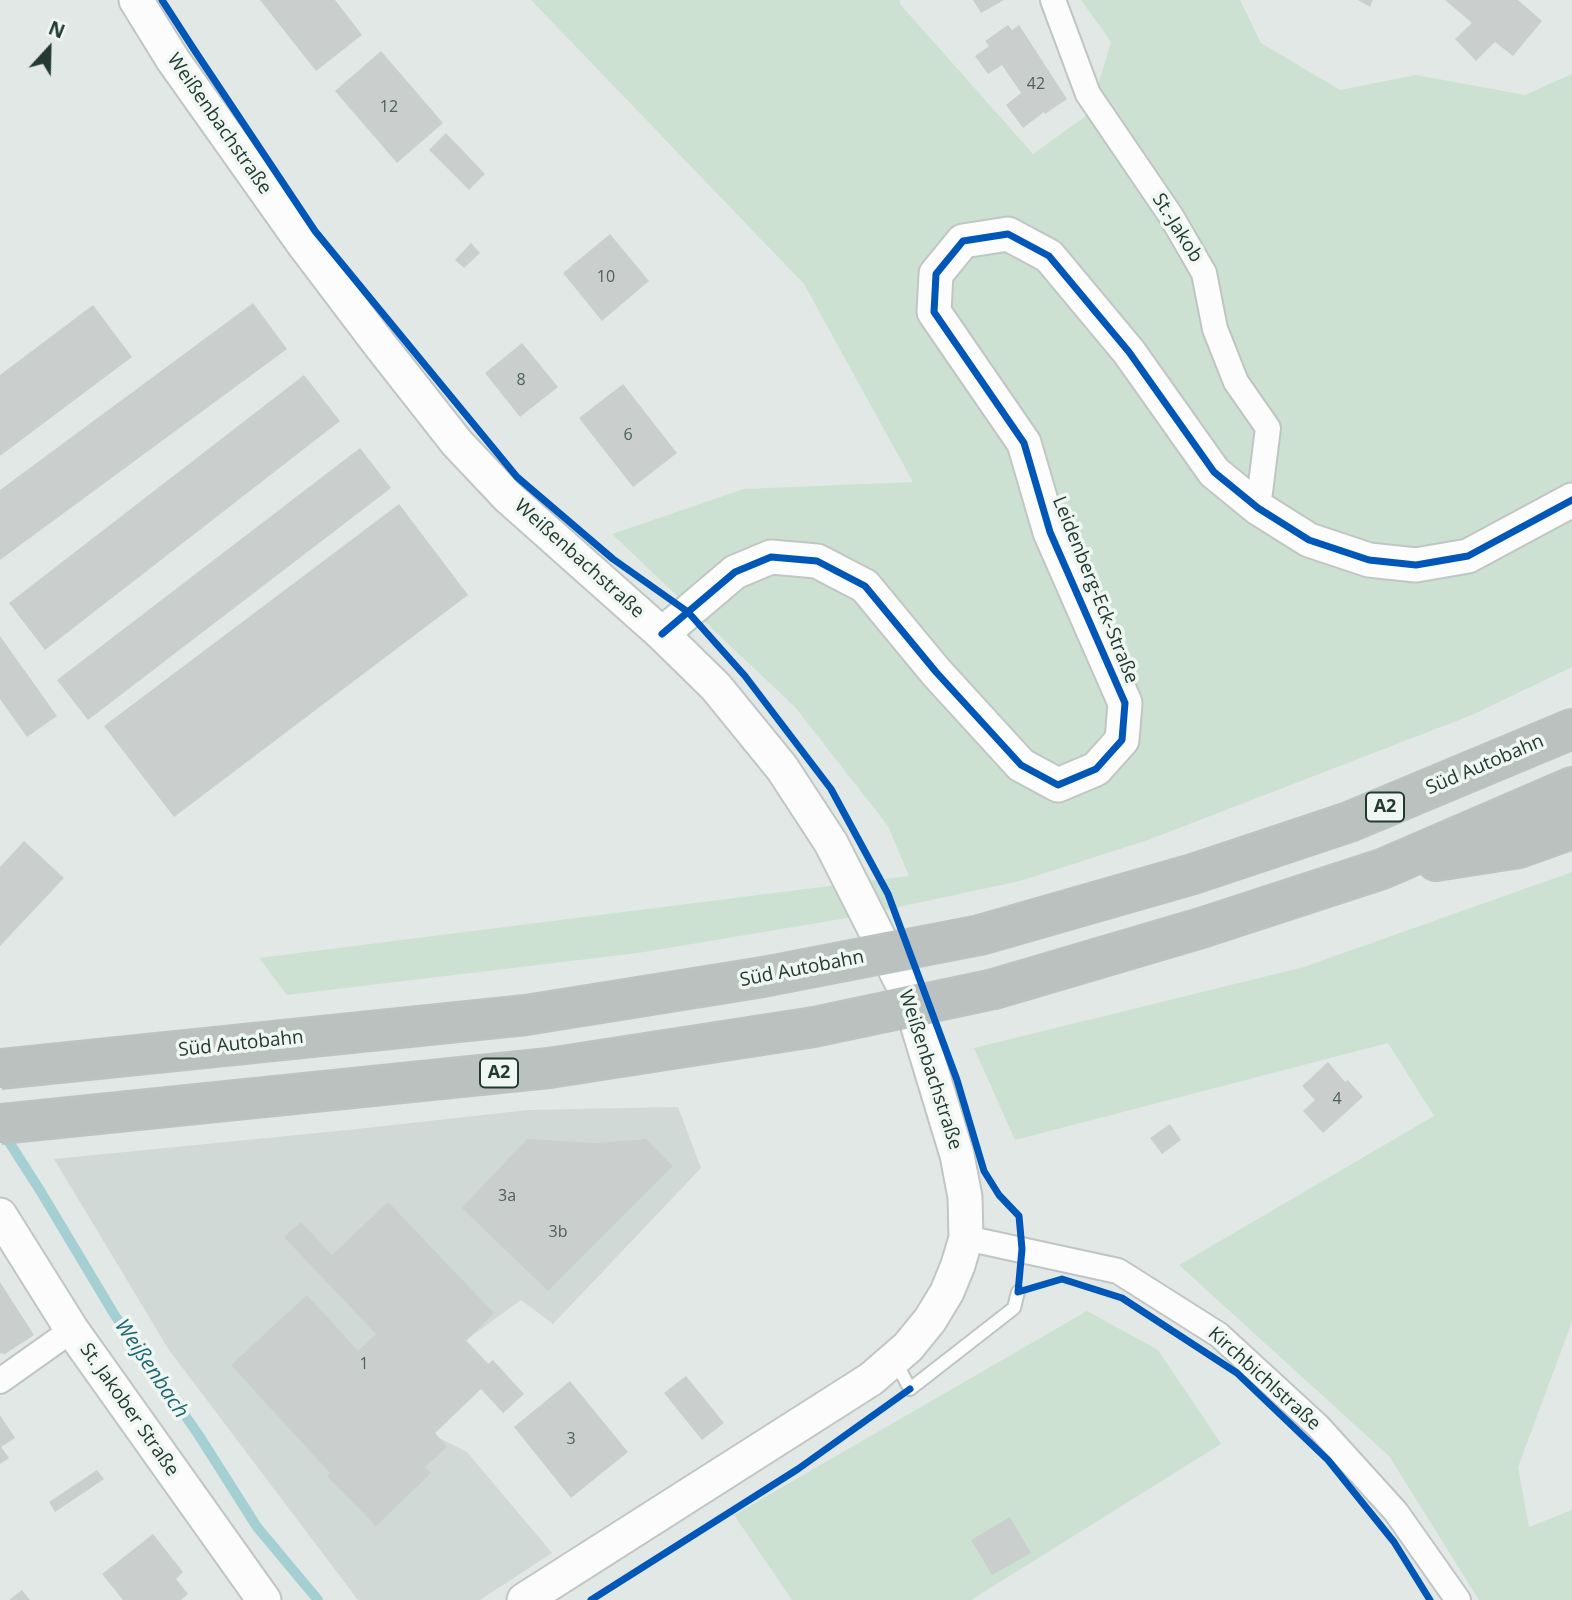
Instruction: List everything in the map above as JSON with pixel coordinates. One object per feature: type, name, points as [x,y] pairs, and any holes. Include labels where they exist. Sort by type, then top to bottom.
[{"type":"highway","name":"Süd Autobahn","points":[[0,1069],[526,1015],[763,977],[981,935],[1193,874],[1349,822],[1572,729]]},
{"type":"highway","name":"A2","points":[[0,1124],[549,1068],[814,1027],[994,989],[1201,928],[1382,869],[1572,787]]},
{"type":"highway","points":[[1382,869],[1519,848],[1572,830]]},
{"type":"main road","name":"Weißenbachstraße","points":[[136,0],[173,60],[302,242],[457,443],[508,497],[662,634],[716,687],[782,768],[831,843],[909,997],[957,1155],[965,1197],[966,1238],[947,1292],[930,1320],[908,1347],[871,1379],[524,1600]]},
{"type":"main road","name":"Leidenberg-Eck-Straße","points":[[662,634],[735,572],[771,558],[817,561],[865,586],[936,672],[1021,765],[1058,785],[1096,769],[1122,740],[1125,703],[1050,531],[1024,443],[934,312],[936,274],[963,241],[1008,233],[1049,256],[1129,352],[1214,472],[1258,508],[1309,540],[1369,560],[1416,565],[1468,556],[1572,500]]},
{"type":"main road","name":"St. Jakober Straße","points":[[0,1215],[72,1330],[264,1600]]},
{"type":"street","name":"St.-Jakob","points":[[1052,0],[1088,94],[1171,216],[1205,273],[1215,329],[1236,382],[1268,428],[1258,508]]},
{"type":"street","name":"Kirchbichlstraße","points":[[966,1238],[1118,1271],[1219,1335],[1318,1426],[1388,1502],[1458,1600]]},
{"type":"street","points":[[0,1381],[72,1330]]},
{"type":"lane","points":[[894,1359],[911,1389],[1014,1308],[1018,1292]]},
{"type":"shaded area","points":[[678,1107],[701,1168],[553,1324],[521,1300],[466,1340],[497,1373],[433,1435],[467,1452],[552,1553],[480,1600],[358,1600],[169,1350],[54,1159],[528,1110]]},
{"type":"green space","points":[[531,0],[900,0],[900,4],[1033,154],[1090,113],[1111,42],[1081,0],[1240,0],[1261,43],[1340,90],[1416,75],[1525,95],[1572,74],[1572,667],[1472,715],[1148,840],[1020,881],[847,918],[638,953],[287,995],[259,958],[909,876],[888,826],[795,707],[612,534],[744,489],[913,482],[804,284]]},
{"type":"green space","points":[[1572,872],[1572,1322],[1518,1467],[1529,1527],[1572,1510],[1572,1600],[1479,1600],[1389,1456],[1179,1265],[1434,1116],[1388,1043],[1015,1140],[974,1048],[1304,967]]},
{"type":"green space","points":[[1087,1311],[1158,1350],[1221,1444],[971,1600],[792,1600],[734,1515]]},
{"type":"building","points":[[260,0],[335,0],[362,35],[316,71]]},
{"type":"building","points":[[973,0],[1004,0],[981,13]]},
{"type":"building","points":[[1358,0],[1373,0],[1370,7]]},
{"type":"building","points":[[1445,0],[1518,0],[1542,21],[1513,56],[1495,42],[1476,61],[1455,39],[1472,23]]},
{"type":"building","points":[[1008,25],[1012,30],[1019,25],[1067,99],[1023,128],[1006,105],[1021,93],[1002,65],[988,74],[975,56],[989,46],[985,41]]},
{"type":"building","points":[[381,51],[443,123],[397,163],[335,91]]},
{"type":"building","points":[[446,133],[485,174],[469,190],[429,150]]},
{"type":"building","points":[[610,234],[649,281],[602,321],[563,273]]},
{"type":"building","points":[[471,243],[480,253],[464,268],[455,260]]},
{"type":"building","points":[[253,303],[287,349],[0,560],[0,490]]},
{"type":"building","points":[[93,305],[132,357],[0,456],[0,375]]},
{"type":"building","points":[[522,343],[558,387],[520,417],[485,373]]},
{"type":"building","points":[[304,375],[340,421],[45,650],[9,603]]},
{"type":"building","points":[[623,384],[677,453],[633,487],[579,418]]},
{"type":"building","points":[[360,448],[391,488],[88,720],[57,680]]},
{"type":"building","points":[[399,504],[468,595],[174,817],[104,726]]},
{"type":"building","points":[[0,636],[57,716],[27,737],[0,699]]},
{"type":"building","points":[[24,841],[64,878],[0,946],[0,867]]},
{"type":"building","points":[[1328,1062],[1345,1082],[1348,1080],[1363,1097],[1323,1133],[1303,1111],[1315,1100],[1302,1086]]},
{"type":"building","points":[[1170,1124],[1181,1140],[1162,1154],[1150,1138]]},
{"type":"building","points":[[527,1139],[596,1143],[646,1139],[673,1166],[548,1291],[462,1208]]},
{"type":"building","points":[[388,1202],[494,1313],[466,1341],[488,1364],[493,1360],[524,1394],[503,1413],[481,1389],[435,1433],[447,1447],[425,1467],[431,1473],[376,1526],[327,1476],[330,1473],[231,1365],[307,1295],[358,1351],[376,1334],[284,1237],[301,1222],[332,1255]]},
{"type":"building","points":[[0,1282],[34,1335],[5,1354],[0,1353]]},
{"type":"building","points":[[686,1376],[724,1423],[702,1440],[664,1393]]},
{"type":"building","points":[[570,1381],[628,1452],[571,1498],[514,1427]]},
{"type":"building","points":[[0,1415],[15,1438],[1,1447],[9,1458],[0,1464]]},
{"type":"building","points":[[97,1470],[104,1479],[55,1512],[49,1502]]},
{"type":"building","points":[[1010,1517],[1031,1553],[992,1575],[971,1540]]},
{"type":"building","points":[[153,1534],[183,1572],[176,1579],[188,1594],[181,1600],[123,1600],[102,1574]]},
{"type":"building","points":[[22,1590],[30,1600],[9,1600]]},
{"type":"waterway","name":"Weißenbach","points":[[2,1131],[114,1314],[198,1434],[257,1527],[318,1600]]},
{"type":"cycle path","points":[[162,0],[315,231],[517,477],[613,559],[688,612],[745,676],[831,789],[888,894],[957,1080],[984,1171],[999,1195],[1019,1216],[1022,1249],[1018,1292],[1062,1279],[1122,1298],[1237,1373],[1328,1460],[1394,1542],[1430,1600]]},
{"type":"cycle path","points":[[662,634],[735,572],[771,557],[817,561],[865,586],[936,672],[1021,765],[1058,785],[1096,769],[1122,740],[1125,703],[1050,532],[1024,443],[934,312],[936,274],[963,241],[1008,234],[1049,256],[1129,352],[1214,472],[1258,508],[1309,540],[1369,560],[1416,565],[1468,556],[1572,500]]},
{"type":"cycle path","points":[[591,1600],[798,1469],[910,1389]]}]
